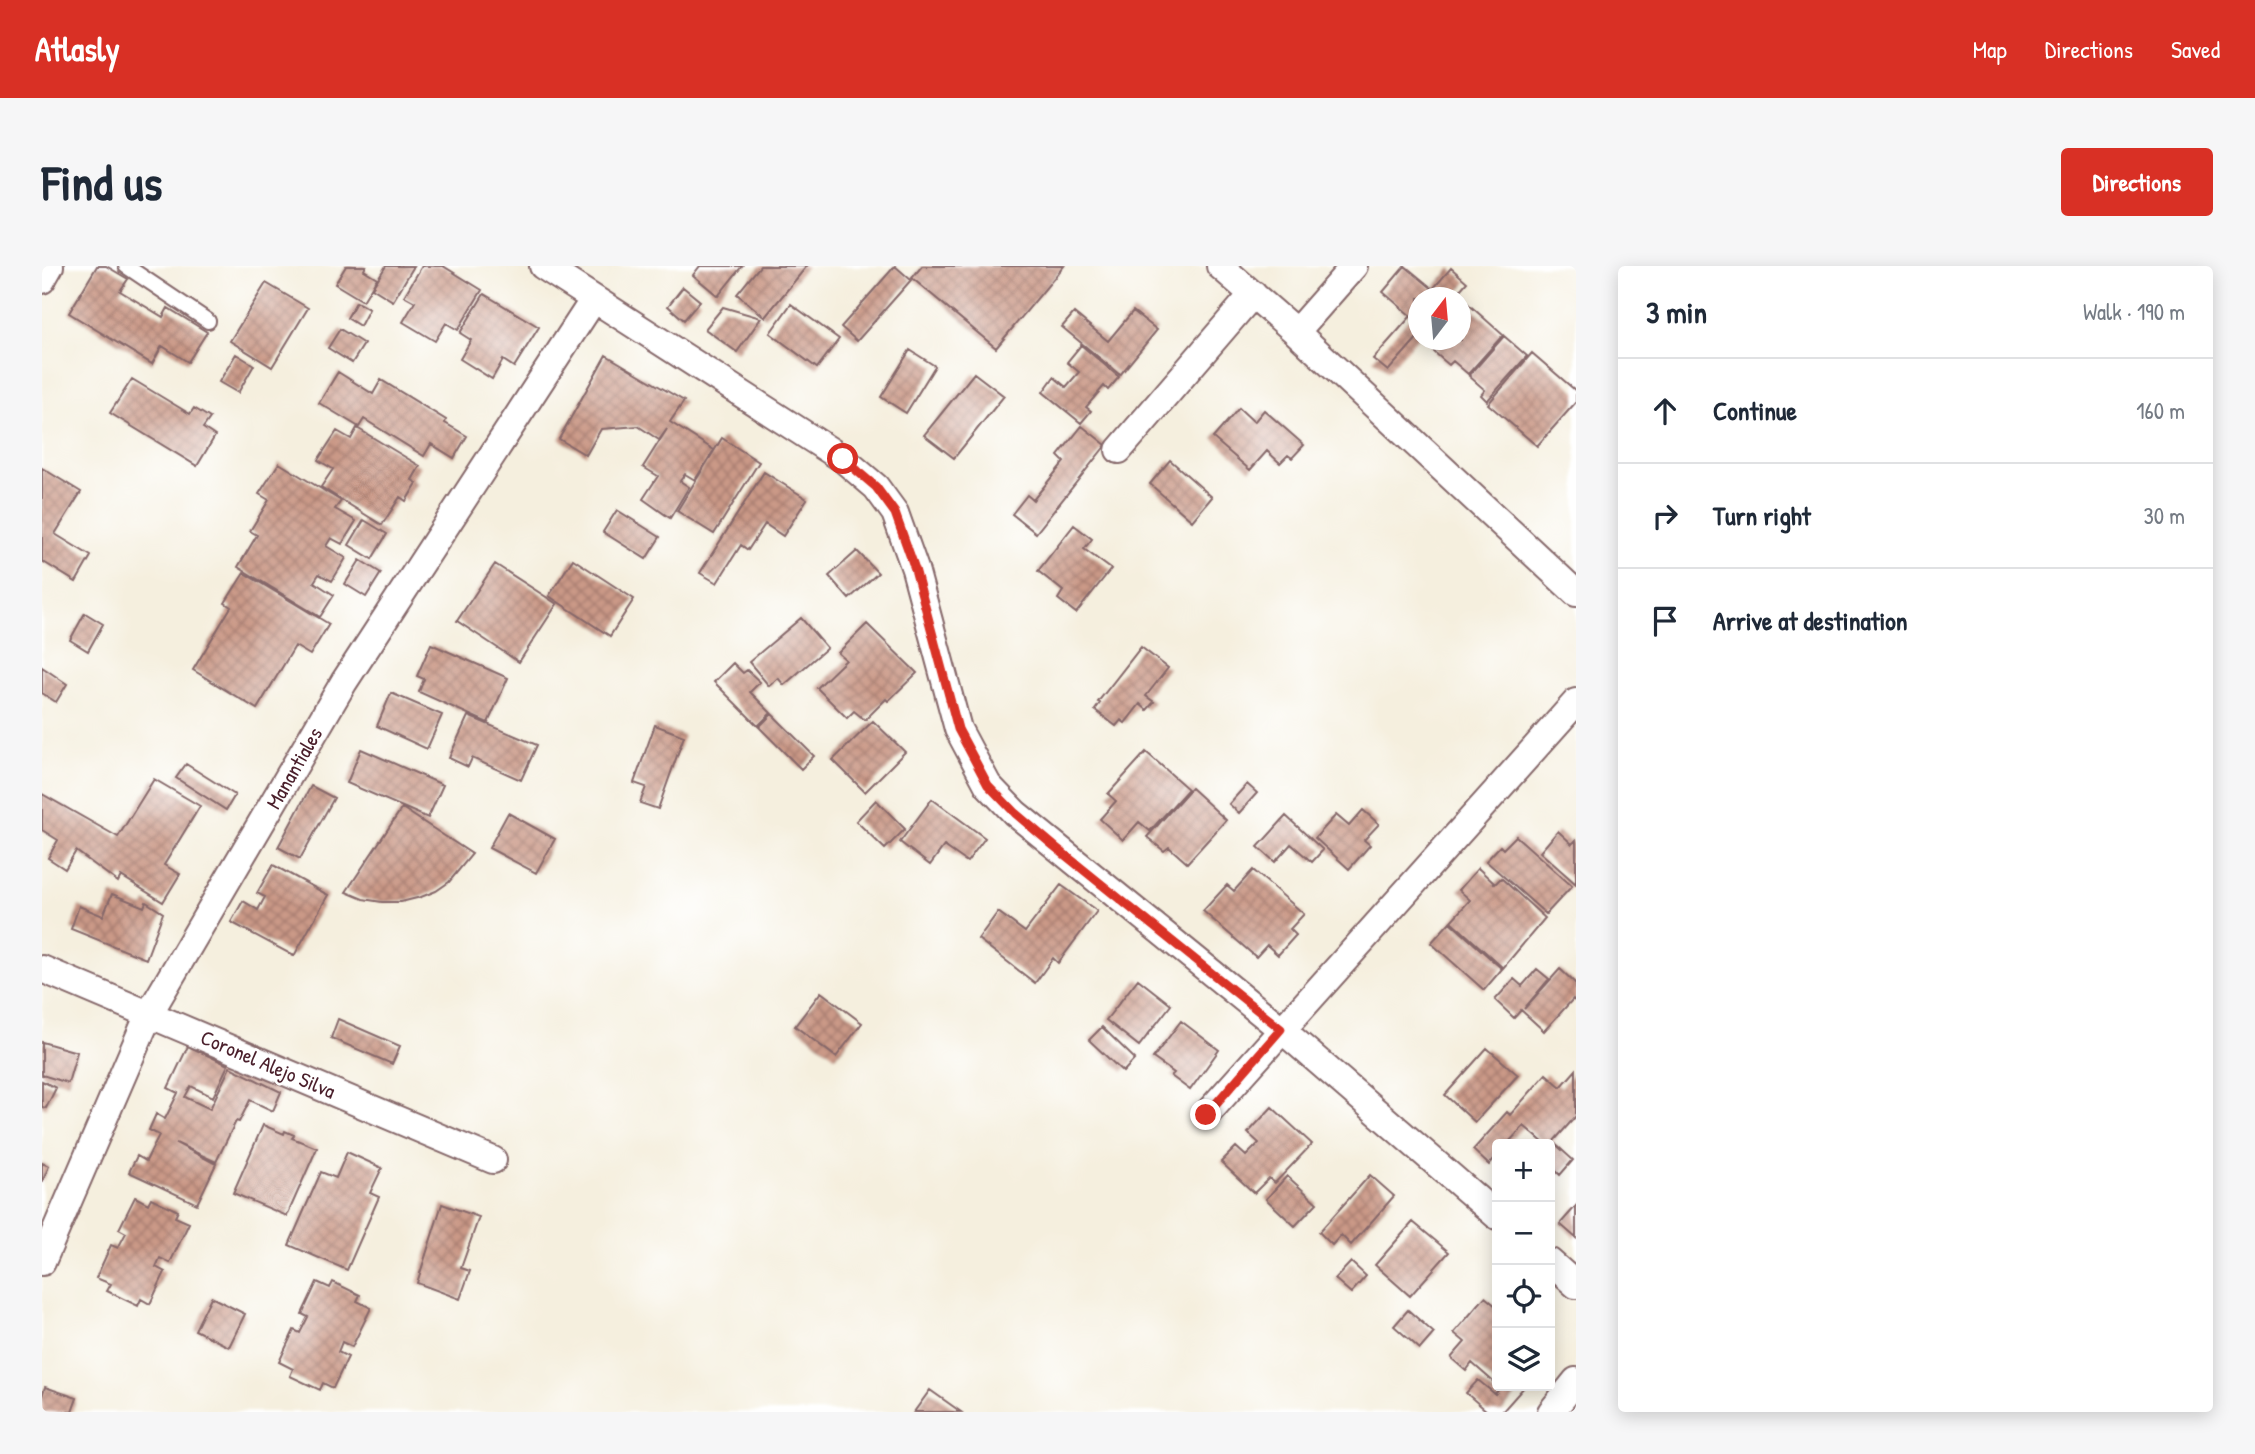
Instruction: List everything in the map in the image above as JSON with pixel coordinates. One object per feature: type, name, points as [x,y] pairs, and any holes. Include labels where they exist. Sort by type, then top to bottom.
[{"type":"street","points":[[42,280],[50,266]]},
{"type":"street","points":[[543,266],[843,459],[876,487],[895,513],[915,569],[958,729],[988,785],[1044,838],[1281,1029],[1492,1212]]},
{"type":"street","points":[[1220,266],[1296,332],[1576,593]]},
{"type":"street","points":[[1296,332],[1354,266]]},
{"type":"street","points":[[1118,450],[1253,294]]},
{"type":"street","name":"Manantiales","points":[[42,1262],[149,1014],[344,682],[594,299]]},
{"type":"street","points":[[1206,1115],[1576,702]]},
{"type":"street","name":"Coronel Alejo Silva","points":[[42,969],[493,1160]]},
{"type":"street","points":[[1553,1265],[1576,1285]]},
{"type":"street","points":[[1551,1412],[1576,1381]]},
{"type":"lane","points":[[126,266],[208,321]]},
{"type":"building","points":[[97,266],[106,266],[128,279],[120,291],[163,317],[168,308],[207,332],[188,362],[162,346],[152,364],[69,313]]},
{"type":"building","points":[[346,266],[366,266],[364,270],[377,278],[363,301],[335,284]]},
{"type":"building","points":[[386,266],[414,266],[393,301],[372,288]]},
{"type":"building","points":[[422,266],[443,266],[482,290],[458,330],[446,323],[435,341],[403,322],[415,302],[404,296]]},
{"type":"building","points":[[700,266],[742,266],[718,296],[693,275]]},
{"type":"building","points":[[760,266],[807,266],[765,317],[737,294]]},
{"type":"building","points":[[895,266],[911,280],[857,341],[841,327]]},
{"type":"building","points":[[922,266],[1064,266],[996,348],[912,278]]},
{"type":"building","points":[[1405,266],[1431,287],[1408,287],[1408,313],[1383,292]]},
{"type":"building","points":[[1451,268],[1467,282],[1463,287],[1435,287]]},
{"type":"building","points":[[266,283],[308,308],[272,367],[230,341]]},
{"type":"building","points":[[683,287],[700,301],[684,320],[668,306]]},
{"type":"building","points":[[484,294],[539,327],[514,367],[503,360],[492,379],[460,359],[471,340],[460,333]]},
{"type":"building","points":[[356,302],[369,309],[360,326],[347,318]]},
{"type":"building","points":[[791,304],[839,339],[817,368],[770,333]]},
{"type":"building","points":[[1471,306],[1503,335],[1468,374],[1453,361],[1449,365],[1434,352],[1471,350]]},
{"type":"building","points":[[723,307],[761,318],[737,352],[705,329]]},
{"type":"building","points":[[1133,311],[1157,330],[1120,375],[1062,327],[1074,313],[1108,341]]},
{"type":"building","points":[[1408,319],[1408,348],[1388,371],[1373,359]]},
{"type":"building","points":[[340,329],[364,344],[352,363],[328,348]]},
{"type":"building","points":[[1504,336],[1527,356],[1487,401],[1481,395],[1485,390],[1469,376]]},
{"type":"building","points":[[1081,345],[1119,377],[1108,390],[1104,386],[1086,407],[1091,411],[1081,423],[1043,392],[1054,377],[1066,387],[1079,372],[1067,362]]},
{"type":"building","points":[[910,350],[935,366],[906,413],[881,397]]},
{"type":"building","points":[[1532,353],[1576,391],[1576,402],[1537,446],[1488,404]]},
{"type":"building","points":[[236,354],[254,365],[238,393],[219,382]]},
{"type":"building","points":[[606,355],[684,401],[670,422],[714,450],[695,480],[685,474],[680,481],[689,487],[670,518],[643,499],[658,476],[643,467],[667,429],[659,440],[638,426],[601,429],[586,455],[559,439]]},
{"type":"building","points":[[338,372],[373,394],[381,380],[446,420],[445,423],[467,436],[454,458],[431,444],[424,456],[364,419],[359,427],[319,403]]},
{"type":"building","points":[[974,373],[1004,396],[954,458],[924,435]]},
{"type":"building","points":[[132,379],[190,414],[194,408],[210,418],[203,428],[215,436],[197,466],[110,413]]},
{"type":"building","points":[[1239,408],[1254,422],[1264,410],[1304,445],[1292,458],[1288,455],[1280,463],[1267,451],[1250,470],[1213,438]]},
{"type":"building","points":[[1082,426],[1106,445],[1036,533],[1012,514],[1027,495],[1033,500],[1064,462],[1058,456]]},
{"type":"building","points":[[357,428],[420,466],[412,480],[417,483],[406,501],[400,497],[382,525],[321,487],[333,469],[318,460],[337,431],[351,439]]},
{"type":"building","points":[[722,438],[759,462],[714,534],[677,511]]},
{"type":"building","points":[[1170,460],[1212,497],[1192,521],[1150,484]]},
{"type":"building","points":[[279,463],[341,501],[335,509],[356,521],[342,544],[331,538],[326,546],[346,558],[332,581],[319,574],[314,582],[334,595],[320,617],[238,567],[257,535],[250,531],[269,500],[259,494]]},
{"type":"building","points":[[42,468],[81,492],[55,534],[91,556],[76,582],[42,561]]},
{"type":"building","points":[[764,472],[807,499],[783,536],[765,524],[748,550],[741,545],[717,583],[700,573]]},
{"type":"building","points":[[617,510],[660,537],[646,559],[603,532]]},
{"type":"building","points":[[364,520],[387,534],[372,559],[349,545]]},
{"type":"building","points":[[1074,525],[1092,539],[1084,549],[1111,569],[1076,613],[1058,599],[1063,591],[1038,571]]},
{"type":"building","points":[[857,551],[878,573],[849,599],[829,576]]},
{"type":"building","points":[[573,559],[634,599],[610,636],[549,596]]},
{"type":"building","points":[[360,560],[381,573],[366,597],[345,584]]},
{"type":"building","points":[[495,564],[557,604],[519,662],[457,621]]},
{"type":"building","points":[[244,573],[329,624],[310,655],[295,646],[257,709],[193,670],[231,607],[225,603]]},
{"type":"building","points":[[85,613],[103,624],[88,651],[70,640]]},
{"type":"building","points":[[801,618],[827,648],[784,685],[778,678],[769,686],[749,662]]},
{"type":"building","points":[[867,624],[917,673],[865,720],[854,711],[847,718],[817,688],[846,660],[838,653]]},
{"type":"building","points":[[431,644],[508,678],[488,723],[419,692],[424,679],[417,676]]},
{"type":"building","points":[[1141,647],[1168,668],[1146,696],[1154,702],[1147,710],[1140,704],[1125,723],[1121,720],[1116,726],[1095,710],[1100,703],[1098,702]]},
{"type":"building","points":[[733,663],[743,673],[747,670],[760,682],[750,692],[771,713],[758,726],[714,682]]},
{"type":"building","points":[[42,667],[67,684],[56,702],[42,693]]},
{"type":"building","points":[[391,693],[442,715],[427,749],[377,726]]},
{"type":"building","points":[[772,714],[814,756],[801,769],[759,727]]},
{"type":"building","points":[[468,716],[537,745],[521,780],[472,758],[468,767],[449,758]]},
{"type":"building","points":[[873,721],[905,752],[865,792],[833,760]]},
{"type":"building","points":[[655,725],[684,736],[658,809],[640,803],[646,787],[634,783]]},
{"type":"building","points":[[361,749],[443,785],[428,818],[347,783]]},
{"type":"building","points":[[1146,752],[1188,789],[1150,831],[1139,822],[1123,840],[1100,819],[1116,801],[1108,794]]},
{"type":"building","points":[[186,764],[235,795],[226,810],[176,778]]},
{"type":"building","points":[[154,779],[200,806],[164,865],[180,874],[163,902],[121,876],[118,882],[76,851],[65,869],[48,858],[58,840],[42,830],[42,794],[118,837]]},
{"type":"building","points":[[1247,784],[1257,793],[1239,813],[1229,804]]},
{"type":"building","points":[[311,786],[334,798],[300,859],[278,847]]},
{"type":"building","points":[[1191,788],[1226,820],[1187,863],[1169,847],[1164,851],[1147,837]]},
{"type":"building","points":[[932,799],[985,838],[967,862],[944,846],[930,865],[900,842]]},
{"type":"building","points":[[876,800],[905,829],[885,849],[856,821]]},
{"type":"building","points":[[402,808],[472,854],[449,882],[421,897],[401,902],[382,902],[363,899],[346,892]]},
{"type":"building","points":[[1363,810],[1379,824],[1364,840],[1370,845],[1349,869],[1315,838],[1336,815],[1349,826]]},
{"type":"building","points":[[508,813],[555,839],[536,873],[489,848]]},
{"type":"building","points":[[1286,816],[1323,850],[1312,862],[1291,844],[1275,862],[1258,847]]},
{"type":"building","points":[[1558,831],[1572,844],[1576,840],[1576,884],[1540,852]]},
{"type":"building","points":[[1516,836],[1572,886],[1546,914],[1486,861],[1500,846],[1503,849]]},
{"type":"building","points":[[273,865],[328,895],[294,956],[231,922],[243,901],[258,910],[265,897],[257,893]]},
{"type":"building","points":[[1478,868],[1495,884],[1501,878],[1545,918],[1503,968],[1451,921],[1470,900],[1459,890]]},
{"type":"building","points":[[1253,870],[1304,914],[1290,929],[1296,935],[1278,955],[1267,945],[1256,957],[1203,911],[1227,885],[1234,891]]},
{"type":"building","points":[[1061,885],[1097,911],[1058,963],[1053,958],[1035,983],[978,939],[998,912],[1025,932]]},
{"type":"building","points":[[112,894],[144,907],[146,902],[163,913],[146,959],[71,929],[79,906],[103,916]]},
{"type":"building","points":[[1450,922],[1502,969],[1484,990],[1431,943]]},
{"type":"building","points":[[1537,969],[1549,979],[1524,1009],[1560,969],[1576,984],[1576,1002],[1573,999],[1544,1031],[1521,1010],[1514,1018],[1495,1000],[1514,979],[1522,986]]},
{"type":"building","points":[[1138,979],[1171,1005],[1139,1046],[1106,1020]]},
{"type":"building","points":[[821,992],[862,1023],[836,1057],[795,1026]]},
{"type":"building","points":[[338,1019],[400,1046],[392,1064],[331,1038]]},
{"type":"building","points":[[1181,1021],[1219,1050],[1190,1090],[1171,1076],[1174,1073],[1153,1058]]},
{"type":"building","points":[[1102,1027],[1135,1059],[1123,1072],[1089,1040]]},
{"type":"building","points":[[42,1042],[77,1052],[68,1083],[42,1075]]},
{"type":"building","points":[[188,1046],[228,1065],[213,1097],[191,1086],[185,1097],[210,1109],[230,1067],[281,1092],[273,1111],[250,1100],[239,1122],[236,1121],[216,1162],[176,1143],[216,1164],[197,1204],[129,1172],[137,1156],[146,1161],[159,1135],[149,1130],[156,1114],[165,1119],[178,1093],[168,1088]]},
{"type":"building","points":[[1487,1048],[1518,1075],[1475,1122],[1445,1095]]},
{"type":"building","points":[[1576,1070],[1576,1116],[1555,1140],[1539,1139],[1524,1126],[1512,1139],[1492,1139],[1492,1161],[1489,1165],[1473,1150],[1507,1112],[1510,1115],[1546,1074],[1561,1087]]},
{"type":"building","points":[[42,1081],[56,1088],[46,1108],[42,1107]]},
{"type":"building","points":[[1272,1107],[1312,1144],[1275,1183],[1269,1178],[1254,1193],[1221,1162],[1236,1147],[1246,1156],[1259,1143],[1248,1133]]},
{"type":"building","points":[[263,1125],[284,1134],[285,1131],[294,1135],[292,1138],[317,1148],[287,1216],[233,1193]]},
{"type":"building","points":[[1555,1144],[1573,1160],[1560,1175],[1555,1170]]},
{"type":"building","points":[[347,1152],[382,1168],[370,1193],[379,1197],[347,1270],[289,1245],[321,1172],[336,1178]]},
{"type":"building","points":[[42,1163],[49,1166],[42,1183]]},
{"type":"building","points":[[1370,1175],[1394,1196],[1351,1245],[1341,1235],[1332,1245],[1319,1232]]},
{"type":"building","points":[[1287,1176],[1317,1203],[1295,1226],[1266,1199]]},
{"type":"building","points":[[135,1197],[148,1204],[151,1198],[178,1211],[175,1217],[189,1223],[170,1263],[160,1258],[156,1267],[165,1272],[150,1304],[141,1299],[138,1306],[107,1291],[111,1284],[96,1278],[111,1245],[118,1248],[126,1233],[119,1229]]},
{"type":"building","points":[[442,1204],[479,1217],[461,1268],[470,1271],[460,1299],[417,1283]]},
{"type":"building","points":[[1576,1206],[1576,1238],[1560,1224]]},
{"type":"building","points":[[1413,1222],[1449,1252],[1410,1296],[1375,1265]]},
{"type":"building","points":[[1351,1262],[1366,1276],[1351,1293],[1335,1279]]},
{"type":"building","points":[[317,1282],[330,1288],[333,1282],[360,1295],[357,1301],[371,1308],[352,1347],[342,1342],[338,1352],[348,1357],[333,1388],[323,1383],[320,1390],[290,1376],[293,1369],[279,1362],[294,1330],[300,1333],[308,1317],[302,1314]]},
{"type":"building","points":[[211,1297],[245,1314],[229,1347],[195,1330]]},
{"type":"building","points":[[1485,1297],[1492,1303],[1492,1381],[1472,1363],[1466,1371],[1451,1358],[1465,1342],[1454,1333]]},
{"type":"building","points":[[1408,1310],[1434,1333],[1420,1349],[1394,1326]]},
{"type":"building","points":[[1478,1380],[1495,1394],[1498,1391],[1521,1391],[1502,1412],[1488,1412],[1466,1393]]},
{"type":"building","points":[[45,1387],[77,1398],[72,1412],[42,1412]]},
{"type":"building","points":[[930,1390],[961,1412],[914,1412]]},
{"type":"route","points":[[843,459],[876,487],[895,513],[915,569],[958,729],[988,785],[1015,813],[1054,846],[1281,1029],[1206,1115]]}]
